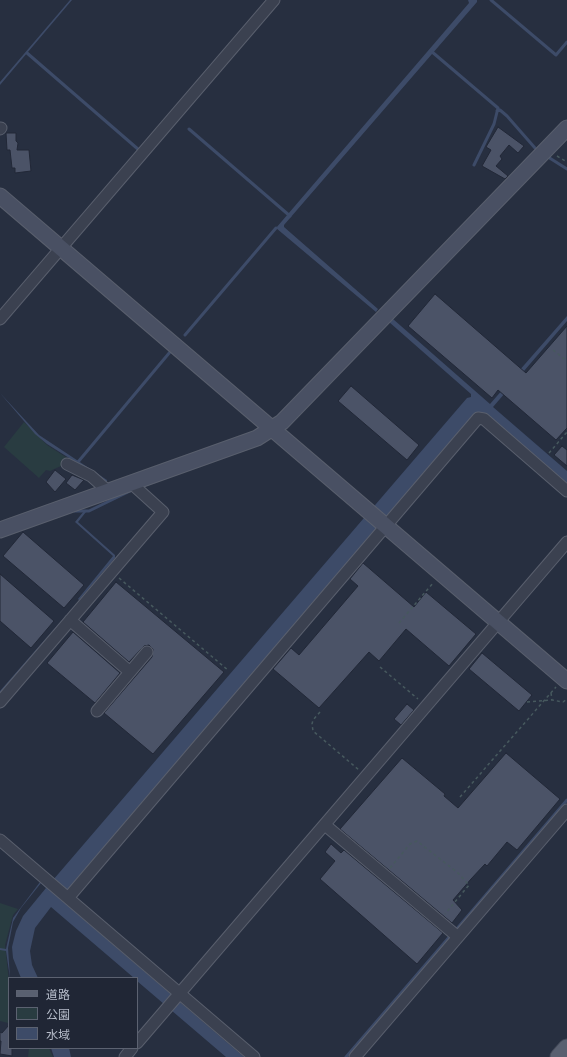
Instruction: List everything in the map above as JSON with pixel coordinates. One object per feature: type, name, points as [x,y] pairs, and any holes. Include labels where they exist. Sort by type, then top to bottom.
[{"type":"main road","points":[[559,1057],[567,1048]]},
{"type":"street","points":[[0,319],[274,0]]},
{"type":"street","points":[[0,530],[257,438],[273,428],[290,414],[567,128]]},
{"type":"street","points":[[0,196],[62,247],[565,680]]},
{"type":"street","points":[[68,898],[385,524],[480,417],[567,491]]},
{"type":"street","points":[[67,464],[91,476],[108,492]]},
{"type":"street","points":[[0,702],[163,512],[131,483]]},
{"type":"street","points":[[138,1042],[326,825],[567,542]]},
{"type":"street","points":[[70,620],[130,672]]},
{"type":"street","points":[[97,711],[146,652]]},
{"type":"street","points":[[355,1057],[567,810]]},
{"type":"street","points":[[326,825],[458,937]]},
{"type":"street","points":[[0,840],[254,1057]]},
{"type":"street","points":[[125,1057],[131,1049]]},
{"type":"path","points":[[553,350],[567,361]]},
{"type":"path","points":[[549,453],[567,432]]},
{"type":"path","points":[[112,572],[228,671]]},
{"type":"path","points":[[399,623],[441,573]]},
{"type":"path","points":[[380,667],[426,706]]},
{"type":"path","points":[[460,797],[551,693],[565,680]]},
{"type":"path","points":[[551,693],[552,700]]},
{"type":"path","points":[[527,702],[552,700],[563,702],[567,699]]},
{"type":"path","points":[[320,712],[313,720],[313,731],[366,777]]},
{"type":"path","points":[[384,875],[410,844],[417,841],[458,873],[469,885],[439,921]]},
{"type":"green space","points":[[24,422],[47,445],[72,461],[50,471],[46,470],[39,478],[4,447]]},
{"type":"green space","points":[[0,903],[18,909],[13,915],[5,945],[8,977],[8,1023],[0,1021]]},
{"type":"green space","points":[[29,1049],[49,1049],[53,1057],[28,1057]]},
{"type":"water","points":[[70,0],[72,0],[0,85],[0,82]]},
{"type":"water","points":[[468,0],[477,0],[477,2],[284,225],[284,227],[378,309],[376,312],[276,228],[469,3]]},
{"type":"water","points":[[567,316],[567,321],[493,407],[567,471],[567,485],[483,413],[476,413],[60,899],[244,1057],[226,1057],[138,982],[138,977],[133,977],[51,907],[35,928],[30,951],[32,965],[38,977],[21,977],[13,958],[12,947],[16,931],[23,916],[46,888],[41,883],[21,908],[13,922],[8,948],[10,977],[6,951],[0,950],[0,948],[6,949],[13,918],[40,882],[0,848],[0,845],[47,887],[467,398],[471,397],[471,394],[389,322],[393,319],[490,404]]},
{"type":"water","points":[[0,393],[39,435],[107,480],[107,482],[47,444],[35,434]]},
{"type":"water","points":[[84,511],[86,512],[78,522],[115,555],[115,558],[79,600],[78,599],[113,556],[75,522]]},
{"type":"water","points":[[68,613],[0,693],[0,691]]},
{"type":"water","points":[[51,1049],[69,1049],[71,1057],[54,1057]]},
{"type":"building","points":[[498,127],[524,146],[518,153],[509,145],[500,156],[502,159],[496,166],[508,176],[505,179],[482,166],[491,150],[486,147]]},
{"type":"building","points":[[6,133],[16,133],[16,141],[18,143],[17,150],[29,150],[31,171],[15,173],[15,168],[12,168],[10,150],[7,150]]},
{"type":"building","points":[[435,294],[526,373],[567,326],[567,428],[556,440],[498,390],[492,398],[408,326]]},
{"type":"building","points":[[351,386],[419,445],[407,460],[338,401]]},
{"type":"building","points":[[562,446],[567,450],[567,466],[554,455]]},
{"type":"building","points":[[55,470],[66,479],[55,492],[46,482]]},
{"type":"building","points":[[72,475],[84,480],[75,490],[66,483]]},
{"type":"building","points":[[23,532],[84,585],[64,608],[3,556]]},
{"type":"building","points":[[363,563],[414,607],[426,592],[476,634],[449,666],[406,629],[379,661],[369,652],[319,708],[273,669],[291,648],[299,655],[358,586],[350,579]]},
{"type":"building","points":[[0,574],[54,621],[31,648],[0,621]]},
{"type":"building","points":[[116,582],[224,672],[153,754],[104,713],[152,657],[153,649],[149,645],[144,646],[129,662],[83,622]]},
{"type":"building","points":[[73,632],[120,673],[95,703],[47,663]]},
{"type":"building","points":[[482,653],[532,695],[519,711],[469,669]]},
{"type":"building","points":[[407,704],[414,710],[401,725],[394,719]]},
{"type":"building","points":[[506,753],[560,799],[517,850],[507,842],[487,866],[485,864],[471,879],[453,900],[462,910],[452,923],[340,829],[402,758],[445,794],[444,796],[458,808]]},
{"type":"building","points":[[331,844],[341,853],[344,850],[443,933],[417,964],[320,879],[335,861],[325,852]]},
{"type":"building","points":[[8,1026],[8,1049],[12,1049],[12,1056],[0,1054],[0,1032],[2,1033]]},
{"type":"waterway","points":[[491,0],[556,55],[567,42]]},
{"type":"waterway","points":[[431,51],[498,108],[494,124],[474,165]]},
{"type":"waterway","points":[[27,53],[139,150],[141,148]]},
{"type":"waterway","points":[[497,111],[500,110],[507,116],[535,148]]},
{"type":"waterway","points":[[189,129],[290,216]]},
{"type":"waterway","points":[[548,157],[567,169]]},
{"type":"waterway","points":[[185,335],[276,228]]},
{"type":"waterway","points":[[78,462],[170,352]]},
{"type":"waterway","points":[[75,511],[89,511],[130,491]]},
{"type":"waterway","points":[[455,931],[567,800]]},
{"type":"waterway","points":[[346,1057],[451,935]]}]
